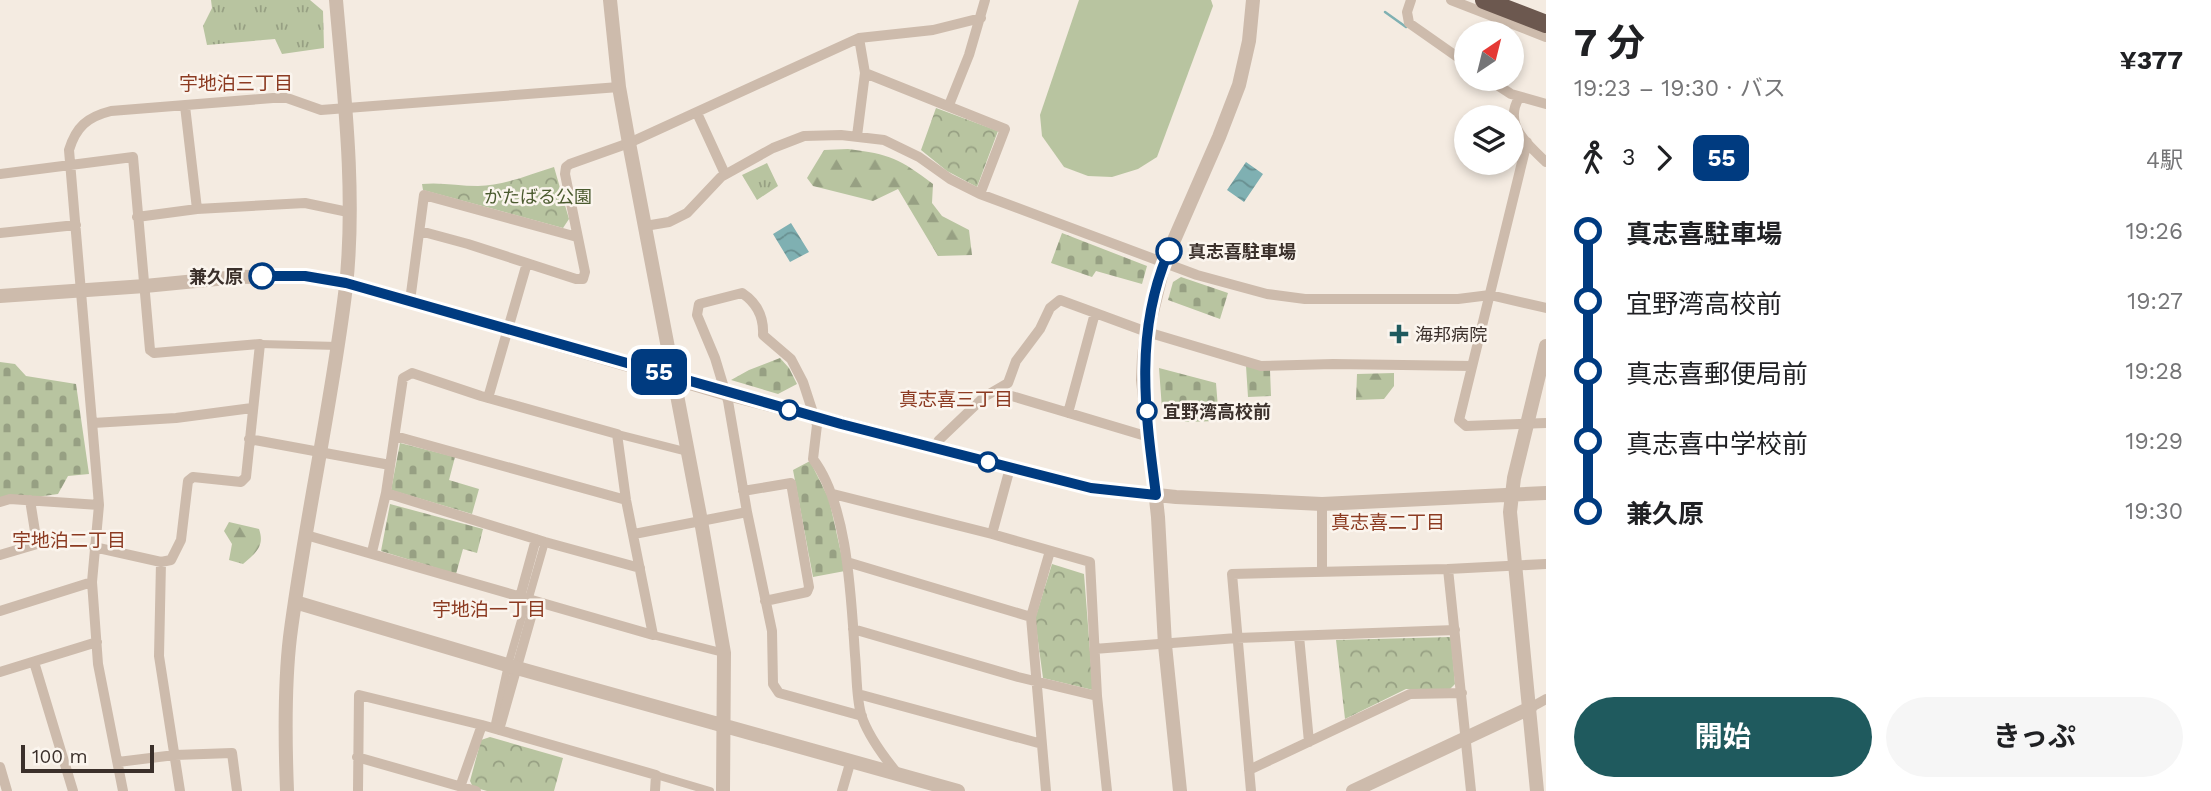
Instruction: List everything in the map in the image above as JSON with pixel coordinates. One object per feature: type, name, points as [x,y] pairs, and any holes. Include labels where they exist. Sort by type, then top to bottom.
[{"type":"highway","points":[[1484,0],[1546,24]]},
{"type":"street","points":[[286,791],[290,640],[346,283],[348,212],[345,107],[335,0]]},
{"type":"street","points":[[610,0],[619,88],[724,653],[723,791]]},
{"type":"street","points":[[949,106],[985,0]]},
{"type":"street","points":[[1180,791],[1166,645],[1156,495],[1143,380],[1147,332],[1164,263],[1239,85],[1249,41],[1253,0]]},
{"type":"street","points":[[1411,0],[1407,12],[1409,23],[1454,55]]},
{"type":"street","points":[[1451,0],[1546,37]]},
{"type":"street","points":[[420,231],[583,279],[566,167],[629,143],[859,38],[933,30],[981,18]]},
{"type":"street","points":[[857,136],[865,73],[859,38]]},
{"type":"street","points":[[865,73],[1005,128],[980,194]]},
{"type":"street","points":[[123,791],[98,664],[92,582],[99,505],[69,150],[74,134],[83,122],[96,115],[273,97],[287,98],[321,110],[619,88]]},
{"type":"street","points":[[1508,91],[1519,98],[1546,104]]},
{"type":"street","points":[[1519,98],[1513,107],[1512,115],[1520,134],[1546,162]]},
{"type":"street","points":[[185,106],[197,209]]},
{"type":"street","points":[[696,113],[725,174]]},
{"type":"street","points":[[645,226],[669,222],[687,212],[709,187],[725,174],[774,148],[804,136],[857,136],[884,141],[905,149],[950,179],[980,194],[1197,275],[1257,291],[1297,298],[1458,299],[1490,295],[1546,308]]},
{"type":"street","points":[[1527,142],[1458,421],[1466,426],[1546,423]]},
{"type":"street","points":[[0,174],[133,157],[150,350],[155,353],[260,344],[338,346]]},
{"type":"street","points":[[410,300],[425,195],[577,237]]},
{"type":"street","points":[[137,217],[197,209],[305,203],[348,212]]},
{"type":"street","points":[[0,233],[76,225]]},
{"type":"street","points":[[488,398],[527,263]]},
{"type":"street","points":[[0,296],[278,275],[305,276],[346,283],[410,300],[507,331],[673,376],[724,393],[1091,488],[1156,495],[1322,503],[1546,493]]},
{"type":"street","points":[[862,716],[779,693],[773,684],[772,631],[747,512],[728,401],[715,358],[697,316],[699,304],[742,293],[754,301],[764,324],[764,335],[791,359],[803,382],[816,417],[813,459],[823,472],[833,494],[847,562],[862,716],[897,774]]},
{"type":"street","points":[[935,447],[984,397],[1009,383],[1016,361],[1040,329],[1050,308],[1060,300],[1147,332],[1261,366],[1472,366]]},
{"type":"street","points":[[1068,413],[1096,313]]},
{"type":"street","points":[[94,547],[161,562],[171,560],[181,540],[188,481],[193,477],[241,482],[246,477],[260,344]]},
{"type":"street","points":[[1537,791],[1541,775],[1510,512],[1511,494],[1546,346]]},
{"type":"street","points":[[372,552],[386,493],[403,378],[412,373],[488,398],[688,452]]},
{"type":"street","points":[[995,391],[1149,437]]},
{"type":"street","points":[[93,423],[176,418],[252,408]]},
{"type":"street","points":[[617,433],[626,500],[653,635]]},
{"type":"street","points":[[395,436],[626,500]]},
{"type":"street","points":[[249,439],[390,464]]},
{"type":"street","points":[[992,534],[1010,468]]},
{"type":"street","points":[[743,491],[791,483],[809,587],[807,592],[765,601]]},
{"type":"street","points":[[386,493],[540,541],[640,568]]},
{"type":"street","points":[[833,494],[1090,562],[1097,696],[1107,791]]},
{"type":"street","points":[[0,502],[10,499],[99,505]]},
{"type":"street","points":[[0,555],[37,544],[30,500]]},
{"type":"street","points":[[1322,503],[1322,572]]},
{"type":"street","points":[[634,534],[747,512]]},
{"type":"street","points":[[306,535],[372,552],[528,600],[724,653]]},
{"type":"street","points":[[497,729],[540,541]]},
{"type":"street","points":[[1046,791],[1031,617],[1050,551]]},
{"type":"street","points":[[161,562],[159,656],[164,702],[180,791]]},
{"type":"street","points":[[847,562],[1031,617]]},
{"type":"street","points":[[1251,791],[1232,574],[1546,564]]},
{"type":"street","points":[[1448,569],[1471,791]]},
{"type":"street","points":[[0,611],[92,582]]},
{"type":"street","points":[[295,602],[512,667],[958,791]]},
{"type":"street","points":[[853,629],[1097,696]]},
{"type":"street","points":[[1094,649],[1237,638],[1455,630]]},
{"type":"street","points":[[1299,636],[1309,742]]},
{"type":"street","points":[[0,672],[97,642]]},
{"type":"street","points":[[34,662],[73,791]]},
{"type":"street","points":[[1249,770],[1410,694],[1462,693]]},
{"type":"street","points":[[858,694],[1042,744]]},
{"type":"street","points":[[358,791],[359,695],[497,729],[710,791]]},
{"type":"street","points":[[1353,791],[1546,699]]},
{"type":"street","points":[[460,787],[482,725]]},
{"type":"street","points":[[118,762],[175,755],[232,753],[237,791]]},
{"type":"street","points":[[357,757],[476,791]]},
{"type":"street","points":[[842,791],[851,761]]},
{"type":"street","points":[[0,767],[7,791]]},
{"type":"street","points":[[655,791],[656,775]]},
{"type":"green space","points":[[211,0],[310,0],[323,11],[324,48],[282,54],[275,39],[207,45],[203,26],[212,8]]},
{"type":"green space","points":[[1079,0],[1211,0],[1213,6],[1157,157],[1138,169],[1112,177],[1088,176],[1064,167],[1042,136],[1040,115]]},
{"type":"green space","points":[[936,108],[998,131],[977,187],[947,171],[921,150]]},
{"type":"green space","points":[[848,149],[894,159],[933,184],[932,203],[942,216],[969,230],[972,255],[938,256],[898,189],[873,201],[813,186],[807,178],[824,150]]},
{"type":"green space","points":[[767,163],[778,186],[757,200],[742,175]]},
{"type":"green space","name":"かたばる公園","points":[[554,167],[569,219],[563,228],[423,190],[422,184],[497,184]]},
{"type":"green space","points":[[1062,233],[1147,266],[1142,284],[1096,271],[1092,277],[1051,263]]},
{"type":"green space","points":[[1181,277],[1228,293],[1220,319],[1168,300],[1173,282]]},
{"type":"green space","points":[[780,358],[797,384],[778,394],[731,380],[749,370]]},
{"type":"green space","points":[[0,362],[15,364],[26,376],[76,384],[89,474],[68,476],[58,494],[0,502]]},
{"type":"green space","points":[[1246,366],[1270,370],[1271,396],[1248,397]]},
{"type":"green space","points":[[1159,368],[1216,383],[1219,421],[1185,422],[1180,411],[1162,409]]},
{"type":"green space","points":[[1394,373],[1394,386],[1384,399],[1356,400],[1357,374]]},
{"type":"green space","points":[[400,443],[455,457],[449,480],[479,489],[472,514],[391,490]]},
{"type":"green space","points":[[810,461],[829,499],[845,571],[813,577],[793,470]]},
{"type":"green space","points":[[390,504],[483,529],[477,553],[463,549],[456,574],[381,551]]},
{"type":"green space","points":[[229,522],[259,529],[261,535],[260,545],[243,564],[229,560],[232,544],[224,531]]},
{"type":"green space","points":[[1052,564],[1084,574],[1093,690],[1043,678],[1035,619]]},
{"type":"green space","points":[[1451,637],[1455,684],[1450,689],[1406,689],[1345,719],[1336,640]]},
{"type":"green space","points":[[490,737],[563,758],[554,791],[487,791],[473,787],[470,781],[481,740]]},
{"type":"water","points":[[1246,162],[1263,174],[1244,202],[1227,190]]},
{"type":"water","points":[[791,223],[809,252],[790,262],[773,234]]},
{"type":"waterway","points":[[1385,12],[1406,27]]},
{"type":"bus line","name":"55","points":[[262,276],[305,276],[346,283],[724,393],[841,424],[1091,488],[1156,495],[1143,380],[1144,357],[1147,332],[1169,251]]},
{"type":"place","name":"真志喜駐車場","points":[[1169,251]]},
{"type":"place","name":"兼久原","points":[[262,276]]},
{"type":"place","name":"海邦病院","points":[[1399,334]]},
{"type":"place","name":"宜野湾高校前","points":[[1147,411]]},
{"type":"district","name":"宇地泊三丁目","points":[[236,83]]},
{"type":"district","name":"真志喜三丁目","points":[[956,399]]},
{"type":"district","name":"真志喜二丁目","points":[[1388,522]]},
{"type":"district","name":"宇地泊二丁目","points":[[69,540]]},
{"type":"district","name":"宇地泊一丁目","points":[[489,609]]}]
